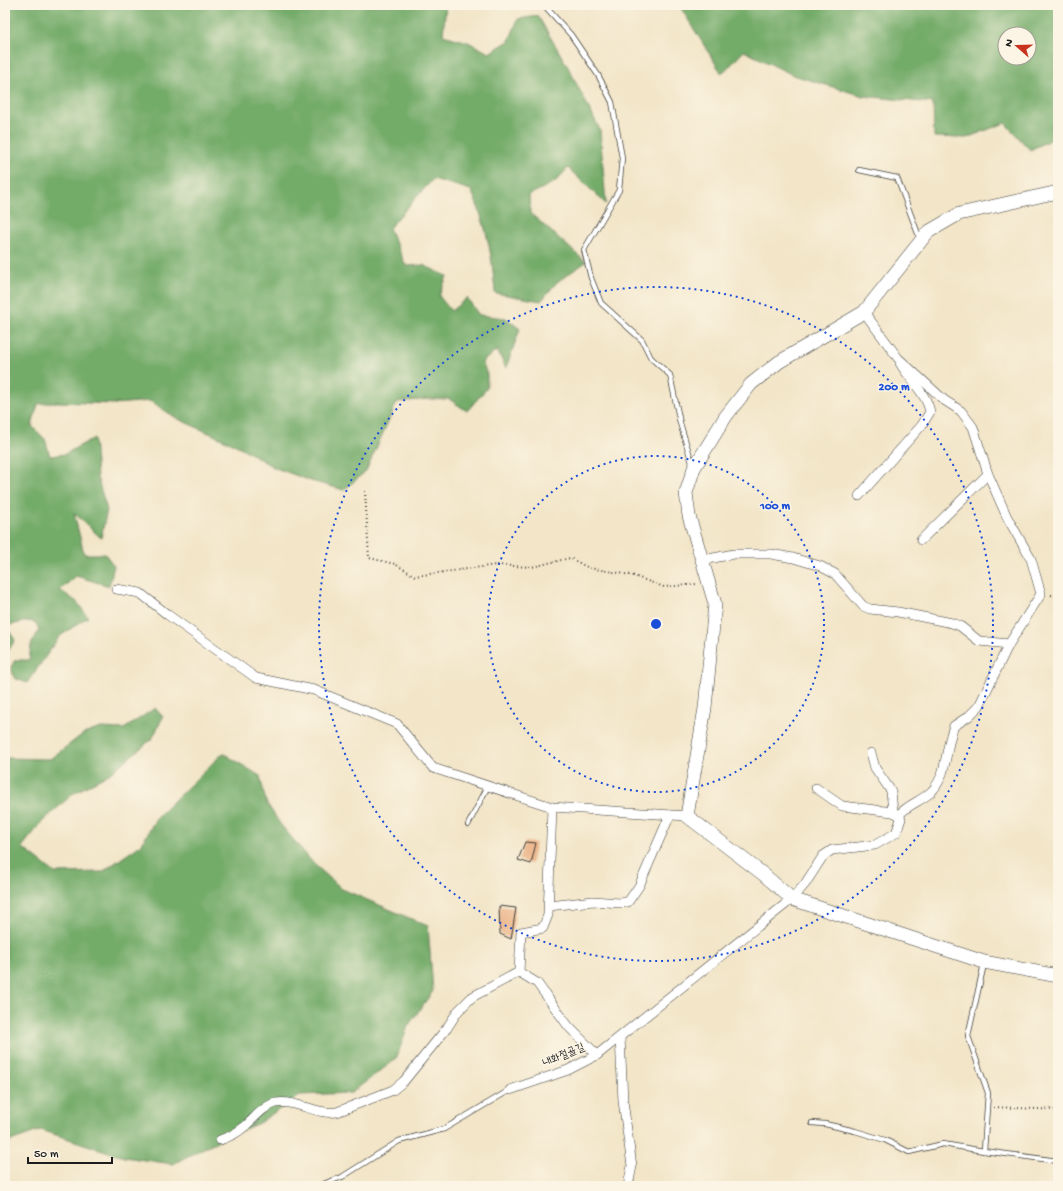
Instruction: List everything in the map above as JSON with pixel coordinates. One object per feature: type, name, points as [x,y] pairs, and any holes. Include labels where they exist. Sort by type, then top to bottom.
[{"type":"street","points":[[687,816],[706,693],[715,604],[689,516],[686,493],[694,468],[726,416],[752,384],[778,362],[864,312],[928,232],[959,214],[1058,192]]},
{"type":"street","points":[[859,496],[922,425],[930,412],[929,406],[923,395],[908,376],[898,358],[864,312]]},
{"type":"street","points":[[816,788],[842,806],[896,813],[923,798],[934,788],[943,772],[954,726],[969,716],[979,706],[1009,644],[1042,594],[1031,560],[1007,517],[988,474],[973,427],[961,411],[944,400],[898,358]]},
{"type":"street","points":[[921,540],[988,474]]},
{"type":"street","points":[[703,560],[734,554],[771,554],[793,558],[820,566],[835,574],[862,606],[870,609],[898,612],[914,617],[960,626],[979,641],[1009,644]]},
{"type":"street","points":[[116,589],[140,593],[256,678],[314,690],[397,724],[433,768],[552,807],[687,816],[763,874],[792,899],[984,962],[1058,976]]},
{"type":"street","name":"내화절골길","points":[[510,1090],[568,1070],[597,1055],[686,982],[792,899],[805,884],[823,856],[832,850],[875,844],[886,840],[896,833],[901,819],[896,813],[891,792],[875,768],[872,753]]},
{"type":"street","points":[[519,972],[521,932],[543,928],[548,915],[552,807]]},
{"type":"street","points":[[548,906],[593,900],[620,903],[628,902],[639,886],[670,815]]},
{"type":"street","points":[[519,972],[537,983],[569,1027],[597,1055]]},
{"type":"street","points":[[220,1140],[244,1128],[266,1107],[275,1104],[296,1104],[330,1113],[337,1112],[393,1090],[404,1082],[447,1028],[458,1011],[472,997],[519,972]]},
{"type":"street","points":[[620,1037],[623,1101],[632,1166],[628,1186]]},
{"type":"lane","points":[[544,5],[571,35],[598,75],[612,102],[622,158],[619,190],[584,250],[591,278],[601,303],[642,340],[651,358],[670,375],[680,423],[694,468]]},
{"type":"lane","points":[[859,170],[897,178],[921,241]]},
{"type":"lane","points":[[468,825],[488,786]]},
{"type":"lane","points":[[984,962],[968,1036],[988,1093],[984,1151]]},
{"type":"lane","name":"내화절골길","points":[[318,1186],[342,1177],[399,1141],[444,1129],[510,1090]]},
{"type":"lane","points":[[812,1123],[825,1124],[855,1131],[885,1140],[909,1152],[943,1144],[1058,1161]]},
{"type":"path","points":[[365,491],[369,558],[394,564],[415,576],[496,565],[532,566],[570,558],[589,568],[631,575],[664,587],[710,583]]},
{"type":"path","points":[[987,1107],[1058,1110]]},
{"type":"green space","points":[[5,5],[446,5],[443,35],[468,42],[489,53],[509,41],[518,19],[538,16],[568,67],[600,130],[606,204],[568,168],[555,182],[529,195],[530,213],[586,262],[557,282],[541,301],[495,293],[488,240],[477,203],[471,190],[433,179],[389,228],[406,266],[423,265],[447,276],[439,296],[451,311],[467,298],[479,315],[506,318],[520,329],[506,368],[497,350],[482,362],[487,374],[487,388],[467,411],[449,399],[397,402],[366,471],[344,490],[311,481],[273,467],[240,447],[178,419],[150,401],[115,404],[57,402],[38,404],[32,426],[45,439],[50,456],[65,454],[94,438],[97,477],[107,510],[101,538],[74,513],[84,554],[105,554],[114,566],[109,586],[76,576],[60,590],[77,602],[88,617],[60,636],[27,683],[14,678],[11,667],[15,660],[29,660],[31,645],[39,630],[36,623],[28,621],[6,626],[15,640],[5,656]]},
{"type":"green space","points":[[679,5],[1058,5],[1058,136],[1030,150],[1005,123],[966,138],[934,137],[933,103],[863,96],[793,75],[744,51],[722,74]]},
{"type":"green space","points":[[155,708],[163,717],[152,739],[109,774],[74,793],[43,821],[22,847],[55,873],[102,872],[142,844],[156,818],[223,753],[260,776],[266,802],[281,825],[313,863],[342,889],[428,926],[433,991],[408,1026],[396,1059],[351,1093],[300,1095],[259,1123],[221,1139],[173,1164],[124,1157],[41,1130],[5,1143],[5,758],[50,759],[83,734],[101,728],[124,729]]},
{"type":"building","points":[[525,842],[536,843],[531,864],[518,860]]},
{"type":"building","points":[[499,906],[516,908],[511,939],[500,934]]}]
